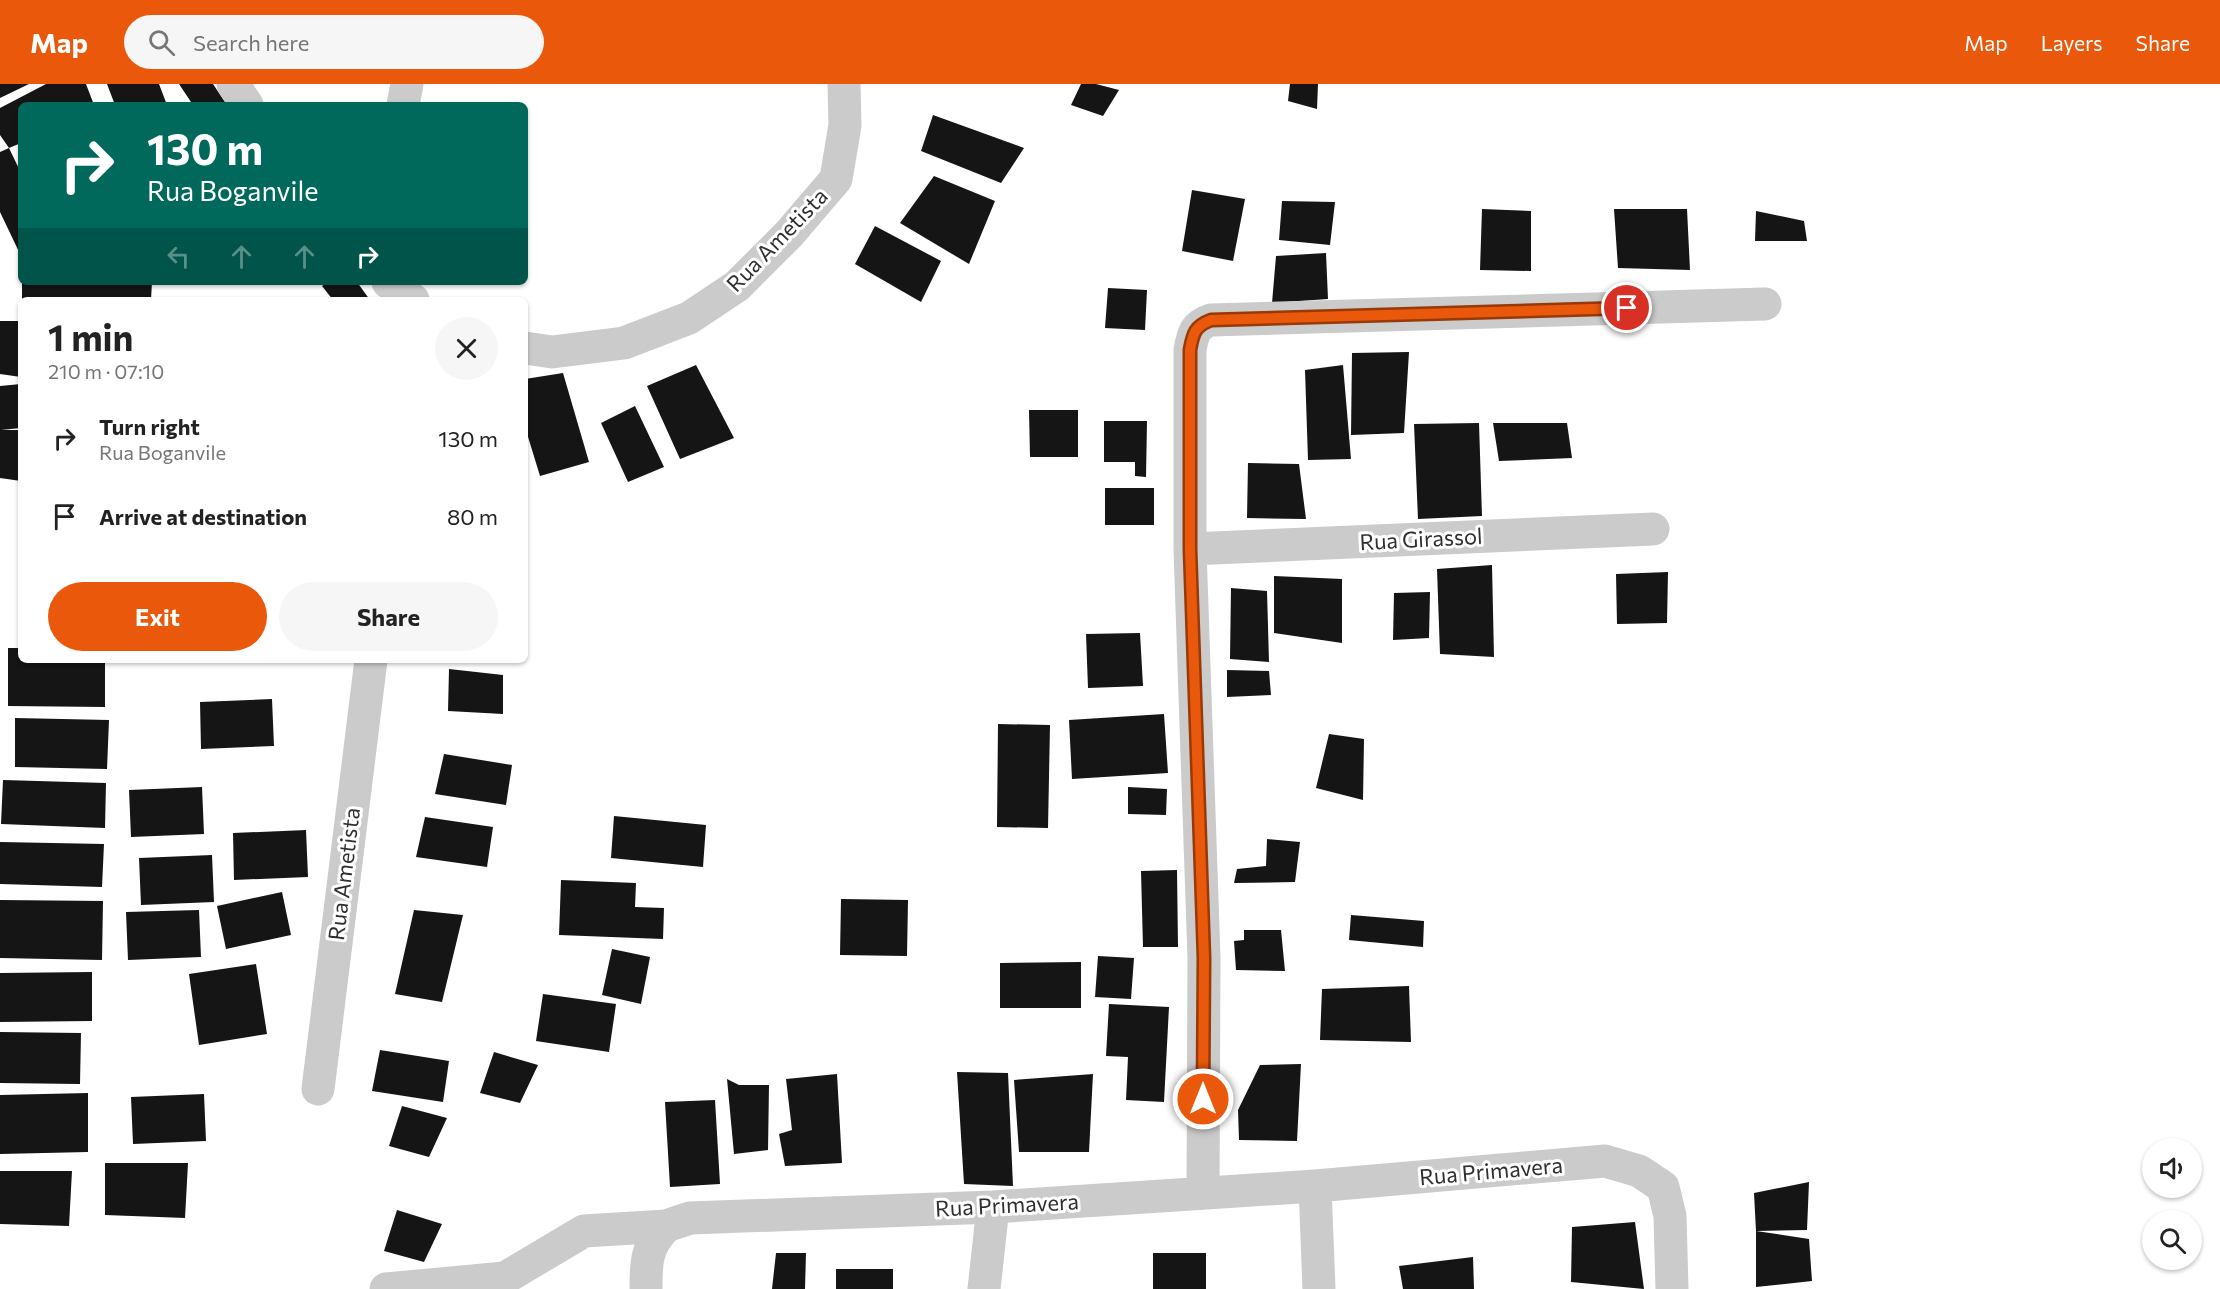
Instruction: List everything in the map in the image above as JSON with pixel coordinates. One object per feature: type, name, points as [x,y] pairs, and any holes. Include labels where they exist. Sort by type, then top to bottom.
[{"type":"street","points":[[233,84],[245,102]]},
{"type":"street","points":[[404,102],[407,84]]},
{"type":"street","name":"Rua Ametista","points":[[528,348],[552,352],[624,343],[688,318],[737,286],[789,234],[836,179],[845,125],[844,84]]},
{"type":"street","points":[[392,285],[409,297]]},
{"type":"street","points":[[1203,1192],[1204,958],[1190,549],[1190,350],[1192,334],[1199,324],[1211,320],[1765,304]]},
{"type":"street","name":"Rua Girassol","points":[[1190,549],[1653,529]]},
{"type":"street","name":"Rua Ametista","points":[[318,1089],[371,663]]},
{"type":"street","name":"Rua Primavera","points":[[386,1289],[505,1278],[585,1231],[666,1226],[690,1218],[993,1207],[1316,1186],[1605,1161],[1639,1172],[1663,1187],[1670,1216],[1672,1289]]},
{"type":"street","points":[[1316,1186],[1319,1289]]},
{"type":"street","points":[[984,1289],[993,1207]]},
{"type":"street","points":[[646,1289],[648,1252],[656,1237],[666,1226]]},
{"type":"building","points":[[0,84],[29,84],[0,98]]},
{"type":"building","points":[[46,84],[86,84],[93,102],[18,102],[18,144],[9,148],[0,135],[0,108]]},
{"type":"building","points":[[107,84],[159,84],[166,102],[114,102]]},
{"type":"building","points":[[179,84],[213,84],[225,102],[191,102]]},
{"type":"building","points":[[1081,84],[1096,84],[1119,90],[1103,116],[1071,105]]},
{"type":"building","points":[[1290,84],[1318,84],[1317,109],[1288,101]]},
{"type":"building","points":[[933,115],[1024,148],[1001,183],[921,151]]},
{"type":"building","points":[[9,148],[18,167],[18,250],[0,212],[0,152]]},
{"type":"building","points":[[934,176],[995,201],[969,264],[900,223]]},
{"type":"building","points":[[1192,190],[1245,199],[1233,261],[1182,251]]},
{"type":"building","points":[[1282,201],[1335,202],[1330,245],[1279,240]]},
{"type":"building","points":[[1482,209],[1531,211],[1531,271],[1480,270]]},
{"type":"building","points":[[1614,209],[1687,209],[1690,270],[1618,268]]},
{"type":"building","points":[[1756,211],[1804,221],[1807,241],[1755,241]]},
{"type":"building","points":[[875,226],[941,261],[921,302],[855,264]]},
{"type":"building","points":[[1326,253],[1328,299],[1272,303],[1276,256]]},
{"type":"building","points":[[22,285],[152,285],[151,297],[22,297]]},
{"type":"building","points":[[359,285],[368,297],[331,297],[322,286]]},
{"type":"building","points":[[1108,288],[1147,290],[1145,330],[1105,328]]},
{"type":"building","points":[[0,321],[18,321],[18,377],[0,374]]},
{"type":"building","points":[[1409,352],[1404,433],[1351,435],[1352,353]]},
{"type":"building","points":[[696,365],[734,438],[680,459],[647,386]]},
{"type":"building","points":[[1343,365],[1351,459],[1308,460],[1305,370]]},
{"type":"building","points":[[563,373],[589,462],[540,476],[528,437],[528,379]]},
{"type":"building","points":[[18,384],[18,428],[1,430],[18,430],[18,481],[0,478],[0,386]]},
{"type":"building","points":[[635,406],[664,467],[628,482],[601,423]]},
{"type":"building","points":[[1029,410],[1078,410],[1078,457],[1030,457]]},
{"type":"building","points":[[1104,421],[1147,421],[1146,477],[1135,476],[1135,462],[1104,462]]},
{"type":"building","points":[[1479,423],[1482,516],[1418,519],[1414,424]]},
{"type":"building","points":[[1493,423],[1567,423],[1572,458],[1499,461]]},
{"type":"building","points":[[1248,463],[1299,464],[1306,519],[1247,518]]},
{"type":"building","points":[[1105,488],[1154,488],[1154,525],[1105,525]]},
{"type":"building","points":[[1492,565],[1494,657],[1440,654],[1437,569]]},
{"type":"building","points":[[1668,572],[1667,623],[1617,624],[1616,574]]},
{"type":"building","points":[[1274,576],[1342,579],[1342,643],[1274,633]]},
{"type":"building","points":[[1231,588],[1267,591],[1269,662],[1230,659]]},
{"type":"building","points":[[1430,592],[1429,638],[1393,640],[1394,593]]},
{"type":"building","points":[[1140,633],[1143,686],[1088,688],[1086,634]]},
{"type":"building","points":[[8,648],[18,648],[18,663],[105,663],[105,707],[8,706]]},
{"type":"building","points":[[449,669],[503,675],[503,714],[448,711]]},
{"type":"building","points":[[1227,670],[1269,671],[1271,695],[1227,697]]},
{"type":"building","points":[[272,699],[274,746],[201,749],[200,702]]},
{"type":"building","points":[[1164,714],[1168,773],[1072,779],[1069,720]]},
{"type":"building","points":[[15,718],[109,720],[107,769],[15,767]]},
{"type":"building","points":[[998,724],[1050,725],[1048,828],[997,827]]},
{"type":"building","points":[[1329,734],[1364,739],[1363,800],[1316,788]]},
{"type":"building","points":[[444,754],[512,765],[506,805],[435,794]]},
{"type":"building","points":[[3,780],[106,783],[105,828],[1,824]]},
{"type":"building","points":[[202,787],[204,834],[131,837],[129,790]]},
{"type":"building","points":[[1128,787],[1167,789],[1166,815],[1128,814]]},
{"type":"building","points":[[614,816],[706,825],[703,867],[611,858]]},
{"type":"building","points":[[425,817],[493,827],[487,867],[416,857]]},
{"type":"building","points":[[306,830],[308,877],[234,880],[233,833]]},
{"type":"building","points":[[1267,839],[1300,842],[1295,882],[1234,883],[1237,869],[1266,866]]},
{"type":"building","points":[[0,842],[104,844],[102,887],[0,884]]},
{"type":"building","points":[[212,855],[214,902],[141,905],[139,858]]},
{"type":"building","points":[[1177,870],[1178,947],[1143,947],[1141,871]]},
{"type":"building","points":[[561,880],[636,883],[635,907],[664,908],[663,939],[559,935]]},
{"type":"building","points":[[282,892],[291,935],[226,949],[217,906]]},
{"type":"building","points":[[841,899],[908,900],[907,956],[840,955]]},
{"type":"building","points":[[0,900],[103,901],[102,960],[0,958]]},
{"type":"building","points":[[199,910],[201,957],[128,960],[126,912]]},
{"type":"building","points":[[414,910],[463,915],[442,1002],[395,994]]},
{"type":"building","points":[[1351,915],[1424,921],[1423,947],[1349,940]]},
{"type":"building","points":[[1244,930],[1281,930],[1285,971],[1236,970],[1234,941],[1244,940]]},
{"type":"building","points":[[612,949],[650,957],[641,1004],[602,995]]},
{"type":"building","points":[[1098,956],[1134,958],[1131,999],[1095,997]]},
{"type":"building","points":[[1081,962],[1081,1008],[1000,1008],[1000,963]]},
{"type":"building","points":[[256,964],[267,1034],[199,1045],[189,974]]},
{"type":"building","points":[[92,972],[92,1021],[0,1022],[0,973]]},
{"type":"building","points":[[1409,986],[1411,1042],[1320,1040],[1322,989]]},
{"type":"building","points":[[543,994],[616,1004],[609,1052],[536,1041]]},
{"type":"building","points":[[1109,1004],[1169,1007],[1164,1102],[1126,1100],[1128,1057],[1106,1056]]},
{"type":"building","points":[[0,1032],[81,1033],[80,1084],[0,1083]]},
{"type":"building","points":[[380,1050],[449,1061],[443,1102],[372,1091]]},
{"type":"building","points":[[494,1052],[538,1065],[520,1103],[480,1093]]},
{"type":"building","points":[[1301,1064],[1297,1141],[1239,1140],[1238,1110],[1260,1065]]},
{"type":"building","points":[[957,1072],[1008,1073],[1013,1186],[964,1184]]},
{"type":"building","points":[[837,1074],[842,1163],[785,1166],[779,1134],[792,1130],[786,1079]]},
{"type":"building","points":[[1093,1074],[1089,1152],[1019,1152],[1014,1080]]},
{"type":"building","points":[[727,1079],[739,1085],[769,1085],[768,1150],[734,1154]]},
{"type":"building","points":[[88,1093],[88,1152],[0,1154],[0,1095]]},
{"type":"building","points":[[204,1094],[206,1141],[133,1144],[131,1097]]},
{"type":"building","points":[[715,1100],[720,1184],[670,1187],[665,1102]]},
{"type":"building","points":[[402,1106],[447,1118],[429,1157],[389,1146]]},
{"type":"building","points":[[105,1163],[188,1163],[185,1218],[105,1215]]},
{"type":"building","points":[[0,1171],[72,1171],[69,1226],[0,1224]]},
{"type":"building","points":[[1809,1182],[1807,1230],[1756,1231],[1754,1193]]},
{"type":"building","points":[[397,1210],[442,1224],[424,1262],[384,1251]]},
{"type":"building","points":[[1635,1222],[1644,1289],[1571,1282],[1572,1227]]},
{"type":"building","points":[[1756,1231],[1809,1239],[1812,1281],[1756,1287]]},
{"type":"building","points":[[776,1253],[806,1253],[805,1289],[772,1289]]},
{"type":"building","points":[[1153,1253],[1206,1253],[1206,1289],[1153,1289]]},
{"type":"building","points":[[1473,1257],[1474,1289],[1403,1289],[1399,1266]]},
{"type":"building","points":[[836,1269],[893,1269],[893,1289],[836,1289]]},
{"type":"route","points":[[1203,1099],[1204,958],[1190,549],[1190,350],[1192,334],[1199,324],[1211,320],[1627,308]]}]
